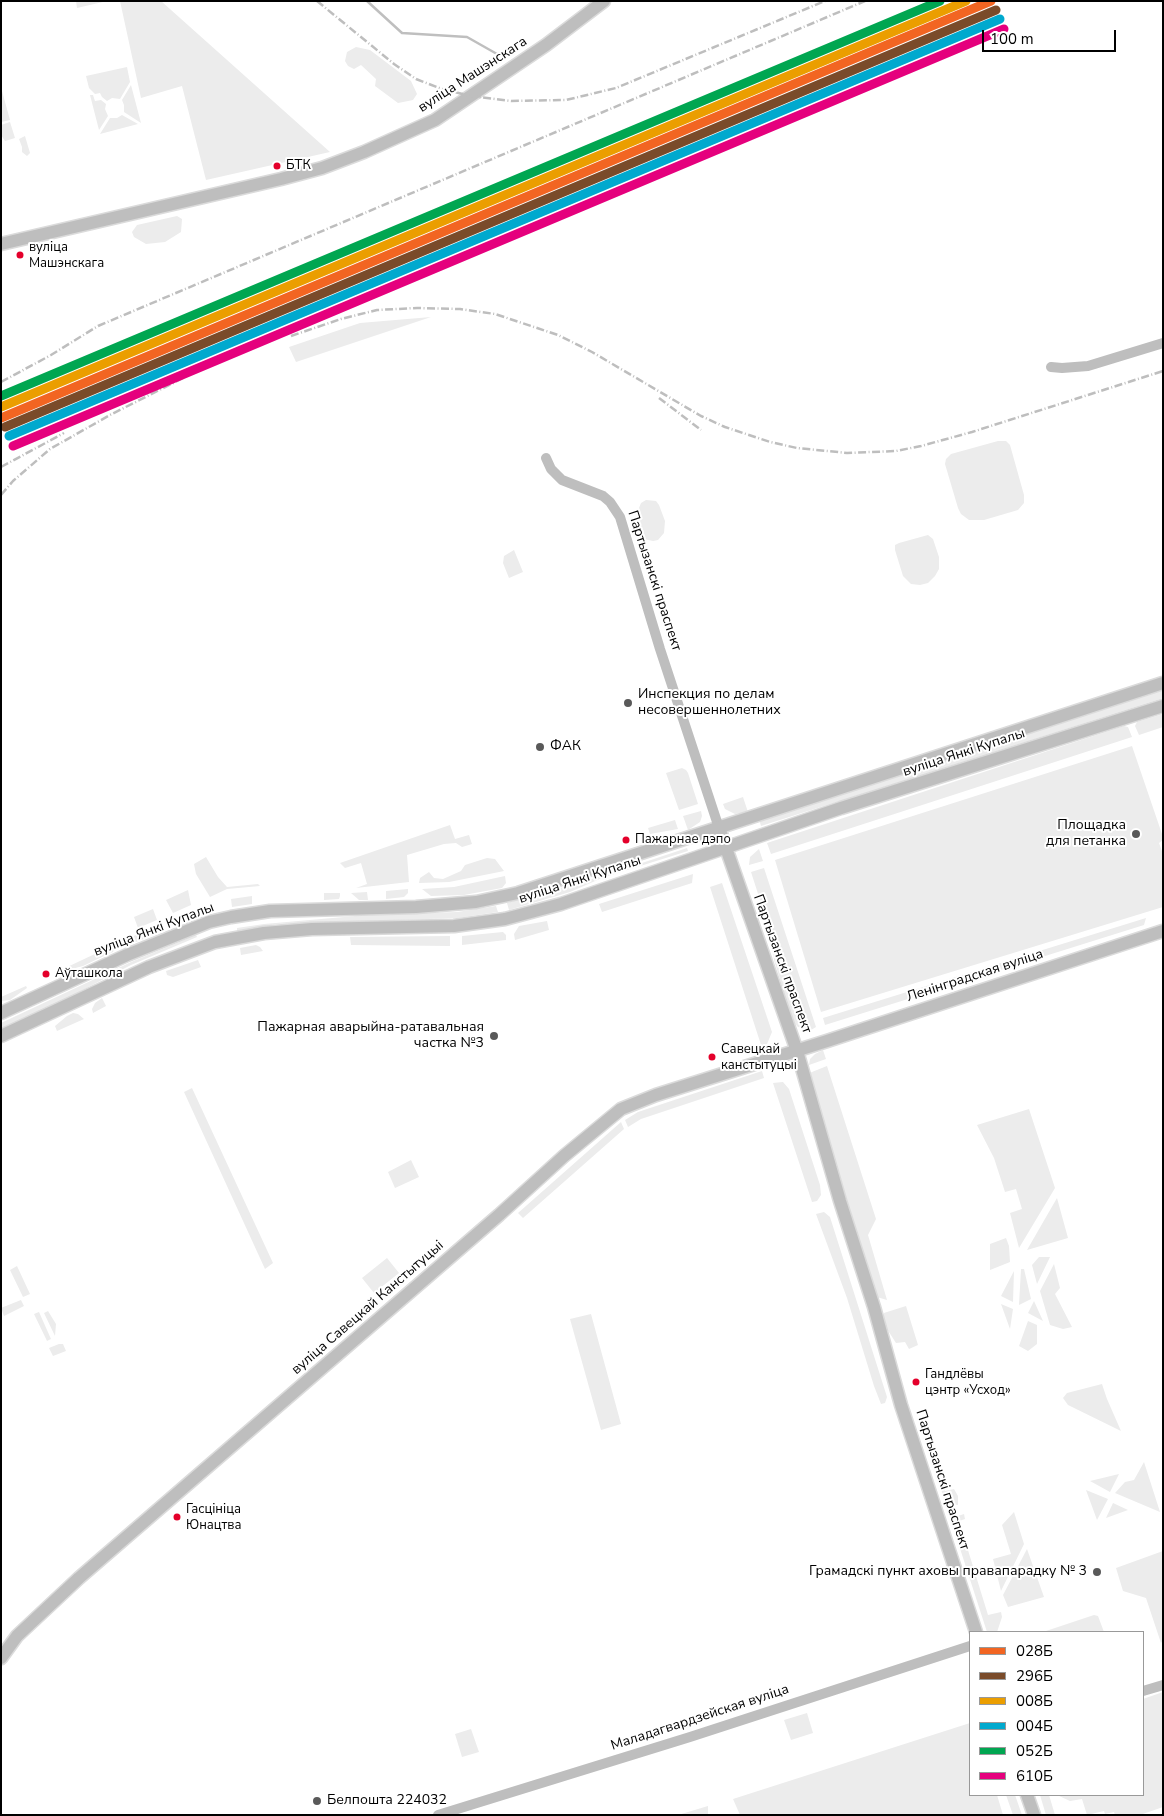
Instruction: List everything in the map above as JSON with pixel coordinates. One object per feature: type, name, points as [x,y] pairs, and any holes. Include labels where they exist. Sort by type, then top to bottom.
[{"type":"main road","name":"вуліца Машэнскага","points":[[1,244],[281,179],[322,168],[364,152],[435,120],[546,45],[604,1]]},
{"type":"main road","name":"вуліца Янкі Купалы","points":[[1,1014],[119,959],[209,922],[270,910],[416,907],[476,902],[518,893],[1163,683]]},
{"type":"main road","name":"вуліца Янкі Купалы","points":[[1,1036],[149,967],[215,942],[264,933],[454,926],[505,919],[561,904],[841,808],[1163,706]]},
{"type":"main road","name":"Партызанскі праспект","points":[[719,828],[797,1051],[840,1201],[874,1307],[901,1405],[976,1631]]},
{"type":"main road","points":[[209,922],[215,942]]},
{"type":"main road","name":"Ленінградская вуліца","points":[[797,1051],[1163,932]]},
{"type":"main road","name":"вуліца Савецкай Канстытуцыі","points":[[1,1658],[17,1636],[79,1578],[564,1156],[621,1109],[656,1094],[797,1051]]},
{"type":"main road","points":[[1027,1796],[1034,1815]]},
{"type":"street","points":[[1051,367],[1088,366],[1163,343]]},
{"type":"street","name":"Партызанскі праспект","points":[[546,458],[551,469],[562,480],[602,496],[610,502],[620,516],[663,658],[719,828]]},
{"type":"street","name":"Маладагвардзейская вуліца","points":[[438,1815],[690,1737],[969,1646]]},
{"type":"street","points":[[1144,1691],[1163,1685]]},
{"type":"shaded area","points":[[76,1],[107,1],[77,8]]},
{"type":"shaded area","points":[[120,1],[161,1],[330,152],[206,180],[182,86],[141,98]]},
{"type":"shaded area","points":[[356,47],[370,50],[411,81],[417,94],[413,100],[398,103],[375,86],[376,79],[361,65],[354,69],[348,66],[345,61],[347,52]]},
{"type":"shaded area","points":[[127,67],[130,82],[120,99],[112,98],[107,101],[100,93],[95,94],[89,88],[86,76]]},
{"type":"shaded area","points":[[131,85],[141,123],[124,112],[122,100]]},
{"type":"shaded area","points":[[2,91],[10,120],[1,122],[1,93]]},
{"type":"shaded area","points":[[90,95],[93,95],[95,101],[101,100],[106,104],[105,109],[108,116],[99,130]]},
{"type":"shaded area","points":[[122,115],[138,124],[100,134],[110,118],[117,118]]},
{"type":"shaded area","points":[[10,122],[15,138],[5,141],[1,135],[1,125]]},
{"type":"shaded area","points":[[25,136],[30,153],[27,156],[22,152],[19,139]]},
{"type":"shaded area","points":[[177,216],[182,219],[181,232],[165,242],[146,244],[134,237],[132,232],[137,225]]},
{"type":"shaded area","points":[[431,317],[296,362],[289,347],[360,323]]},
{"type":"shaded area","points":[[998,441],[1006,441],[1010,445],[1024,495],[1024,503],[1018,510],[984,520],[969,520],[961,514],[958,508],[945,464],[946,459],[951,454]]},
{"type":"shaded area","points":[[646,500],[656,501],[665,521],[664,533],[658,540],[644,539],[640,531],[639,508],[641,503]]},
{"type":"shaded area","points":[[928,535],[933,539],[939,557],[939,569],[928,583],[920,585],[911,584],[903,576],[895,545]]},
{"type":"shaded area","points":[[514,550],[523,572],[509,578],[503,563],[504,556]]},
{"type":"shaded area","points":[[1163,690],[1163,698],[761,826],[759,819]]},
{"type":"shaded area","points":[[1163,714],[1163,727],[1139,735],[1135,726],[1137,722]]},
{"type":"shaded area","points":[[1124,726],[1128,727],[1132,737],[771,854],[767,843]]},
{"type":"shaded area","points":[[1132,746],[1163,837],[1163,840],[1159,843],[1163,854],[1163,907],[821,1012],[775,860]]},
{"type":"shaded area","points":[[682,768],[688,773],[698,804],[679,810],[666,773]]},
{"type":"shaded area","points":[[743,797],[748,812],[735,814],[725,809],[723,804]]},
{"type":"shaded area","points":[[701,811],[700,822],[688,830],[683,816]]},
{"type":"shaded area","points":[[675,820],[678,829],[650,834],[648,828]]},
{"type":"shaded area","points":[[450,825],[455,839],[469,835],[472,844],[462,847],[456,843],[444,844],[407,855],[409,882],[356,888],[367,884],[361,863],[345,868],[340,863]]},
{"type":"shaded area","points":[[687,848],[688,851],[602,878],[570,892],[509,910],[507,903],[606,875]]},
{"type":"shaded area","points":[[759,849],[763,861],[749,865],[750,857]]},
{"type":"shaded area","points":[[206,857],[218,877],[227,887],[258,884],[260,886],[227,889],[210,897],[196,874],[194,864]]},
{"type":"shaded area","points":[[487,858],[495,859],[504,871],[449,882],[419,883],[420,878],[429,872],[434,878],[443,879],[461,871],[465,865]]},
{"type":"shaded area","points":[[764,868],[816,1027],[811,1030],[798,1027],[793,1022],[774,960],[770,931],[751,872]]},
{"type":"shaded area","points":[[693,874],[692,883],[602,912],[599,904]]},
{"type":"shaded area","points":[[505,876],[506,883],[502,888],[464,895],[431,896],[422,889],[454,887]]},
{"type":"shaded area","points":[[722,883],[772,1032],[767,1044],[762,1048],[710,887]]},
{"type":"shaded area","points":[[408,889],[408,893],[404,897],[386,899],[386,891]]},
{"type":"shaded area","points":[[188,890],[191,905],[173,913],[166,900]]},
{"type":"shaded area","points":[[367,892],[368,900],[359,900],[351,893]]},
{"type":"shaded area","points":[[324,893],[340,893],[340,896],[339,899],[324,900]]},
{"type":"shaded area","points":[[252,896],[252,904],[232,907],[231,899]]},
{"type":"shaded area","points":[[496,906],[498,912],[457,918],[277,924],[237,931],[237,928],[264,924],[367,915],[457,912]]},
{"type":"shaded area","points":[[153,909],[157,920],[138,928],[134,917]]},
{"type":"shaded area","points":[[1146,918],[1144,925],[825,1025],[823,1018]]},
{"type":"shaded area","points":[[547,921],[549,930],[515,940],[514,934],[519,926]]},
{"type":"shaded area","points":[[503,932],[506,935],[506,940],[462,945],[462,936]]},
{"type":"shaded area","points":[[141,933],[144,939],[133,943],[126,939]]},
{"type":"shaded area","points":[[196,935],[197,937],[131,965],[1,1029],[1,1023],[131,962]]},
{"type":"shaded area","points":[[450,936],[450,946],[351,945],[350,937]]},
{"type":"shaded area","points":[[116,944],[113,952],[83,966],[64,971],[63,969]]},
{"type":"shaded area","points":[[256,945],[263,951],[241,955],[240,948]]},
{"type":"shaded area","points":[[198,960],[201,967],[173,977],[167,975],[166,971]]},
{"type":"shaded area","points":[[26,986],[27,988],[10,1000],[1,1001],[1,997]]},
{"type":"shaded area","points":[[102,998],[106,1006],[93,1013],[92,1009],[95,1003]]},
{"type":"shaded area","points":[[73,1013],[78,1014],[84,1019],[57,1031],[55,1026]]},
{"type":"shaded area","points":[[823,1050],[826,1059],[809,1065],[810,1059]]},
{"type":"shaded area","points":[[827,1066],[876,1219],[868,1235],[887,1300],[877,1297],[807,1074]]},
{"type":"shaded area","points":[[762,1071],[764,1078],[641,1119],[628,1127],[625,1120],[638,1112]]},
{"type":"shaded area","points":[[783,1082],[789,1089],[820,1185],[821,1195],[817,1201],[812,1202],[773,1083]]},
{"type":"shaded area","points":[[192,1088],[273,1263],[265,1269],[184,1092]]},
{"type":"shaded area","points":[[1029,1109],[1055,1188],[1019,1248],[1010,1213],[1022,1209],[1016,1189],[1005,1192],[994,1158],[977,1125]]},
{"type":"shaded area","points":[[621,1122],[624,1129],[523,1218],[518,1213]]},
{"type":"shaded area","points":[[411,1160],[419,1177],[395,1188],[388,1172]]},
{"type":"shaded area","points":[[1057,1198],[1068,1238],[1027,1250]]},
{"type":"shaded area","points":[[824,1212],[830,1217],[887,1397],[885,1403],[881,1404],[874,1386],[847,1298],[816,1214]]},
{"type":"shaded area","points":[[1006,1238],[1009,1246],[1010,1262],[990,1270],[990,1244]]},
{"type":"shaded area","points":[[1039,1257],[1050,1257],[1037,1284],[1032,1265]]},
{"type":"shaded area","points":[[387,1258],[399,1273],[374,1293],[362,1278]]},
{"type":"shaded area","points":[[1054,1264],[1060,1288],[1055,1294],[1072,1327],[1063,1329],[1050,1325],[1040,1291]]},
{"type":"shaded area","points":[[17,1266],[30,1294],[23,1297],[10,1270]]},
{"type":"shaded area","points":[[1021,1269],[1024,1269],[1031,1299],[1019,1305]]},
{"type":"shaded area","points":[[1014,1271],[1013,1302],[1001,1296]]},
{"type":"shaded area","points":[[21,1300],[24,1306],[4,1316],[1,1308]]},
{"type":"shaded area","points":[[1034,1301],[1043,1321],[1028,1313]]},
{"type":"shaded area","points":[[1001,1304],[1013,1309],[1010,1329]]},
{"type":"shaded area","points":[[906,1306],[918,1345],[909,1349],[905,1342],[896,1343],[887,1329],[884,1317],[884,1313]]},
{"type":"shaded area","points":[[48,1311],[56,1324],[55,1336],[44,1313]]},
{"type":"shaded area","points":[[39,1312],[51,1339],[47,1341],[34,1314]]},
{"type":"shaded area","points":[[591,1314],[621,1424],[601,1430],[570,1319]]},
{"type":"shaded area","points":[[1028,1321],[1037,1325],[1037,1344],[1028,1351],[1019,1346]]},
{"type":"shaded area","points":[[63,1344],[66,1351],[53,1356],[49,1348]]},
{"type":"shaded area","points":[[1102,1384],[1121,1431],[1068,1405],[1063,1398],[1067,1393]]},
{"type":"shaded area","points":[[926,1425],[945,1491],[954,1489],[958,1496],[958,1505],[949,1504],[944,1499],[922,1426]]},
{"type":"shaded area","points":[[1144,1462],[1160,1512],[1115,1493],[1125,1482],[1134,1480]]},
{"type":"shaded area","points":[[1119,1474],[1110,1492],[1090,1481]]},
{"type":"shaded area","points":[[1086,1490],[1108,1499],[1097,1520]]},
{"type":"shaded area","points":[[1113,1503],[1128,1510],[1106,1518]]},
{"type":"shaded area","points":[[1014,1512],[1024,1544],[1001,1591],[993,1559],[1011,1554],[1002,1525]]},
{"type":"shaded area","points":[[964,1514],[965,1519],[959,1521],[988,1615],[1001,1612],[1002,1617],[997,1631],[987,1631],[954,1530],[954,1521],[958,1516]]},
{"type":"shaded area","points":[[1027,1549],[1044,1597],[1008,1607],[1003,1595]]},
{"type":"shaded area","points":[[1163,1551],[1163,1640],[1161,1643],[1146,1598],[1123,1591],[1116,1568]]},
{"type":"shaded area","points":[[1094,1615],[1098,1616],[1104,1631],[1046,1631]]},
{"type":"shaded area","points":[[1163,1692],[1163,1807],[1140,1815],[1115,1815],[1114,1812],[1105,1814],[1104,1811],[1087,1815],[1082,1799],[1070,1801],[1059,1796],[1144,1796],[1144,1699]]},
{"type":"shaded area","points":[[807,1713],[813,1733],[791,1740],[784,1720]]},
{"type":"shaded area","points":[[969,1723],[969,1796],[997,1796],[1003,1815],[740,1815],[733,1799]]},
{"type":"shaded area","points":[[471,1729],[479,1752],[462,1757],[455,1734]]},
{"type":"shaded area","points":[[1006,1796],[1015,1796],[1022,1815],[1013,1815]]},
{"type":"shaded area","points":[[1040,1796],[1049,1796],[1055,1815],[1046,1815]]},
{"type":"shaded area","points":[[708,1806],[708,1815],[678,1815]]},
{"type":"waterway","points":[[367,1],[402,33],[467,37],[497,54]]},
{"type":"railway","points":[[317,1],[394,64],[416,79],[442,89],[471,96],[511,101],[566,100],[616,88],[825,1]]},
{"type":"railway","points":[[1,382],[51,355],[98,326],[865,1]]},
{"type":"railway","points":[[291,336],[341,319],[377,310],[417,308],[460,309],[495,314],[558,335],[592,352],[701,416],[725,427],[770,442],[797,448],[847,453],[896,451],[921,446],[972,432],[1163,371]]},
{"type":"railway","points":[[1,495],[13,481],[50,449],[110,415],[185,377]]},
{"type":"railway","points":[[659,398],[701,430]]},
{"type":"railway","points":[[1,467],[64,433]]},
{"type":"transit line","name":"052Б","points":[[1,396],[940,1]]},
{"type":"transit line","name":"008Б","points":[[1,407],[966,1]]},
{"type":"transit line","name":"028Б","points":[[1,418],[991,1]]},
{"type":"transit line","name":"296Б","points":[[5,427],[996,10]]},
{"type":"transit line","name":"004Б","points":[[9,436],[1000,19]]},
{"type":"transit line","name":"610Б","points":[[13,446],[1004,29]]},
{"type":"place","name":"БТК","points":[[277,166]]},
{"type":"place","name":"вуліца Машэнскага","points":[[20,255]]},
{"type":"place","name":"Инспекция по делам несовершеннолетних","points":[[628,703]]},
{"type":"place","name":"ФАК","points":[[540,747]]},
{"type":"place","name":"Площадка для петанка","points":[[1136,834]]},
{"type":"place","name":"Пажарнае дэпо","points":[[626,840]]},
{"type":"place","name":"Аўташкола","points":[[46,974]]},
{"type":"place","name":"Пажарная аварыйна-ратавальная частка №3","points":[[494,1036]]},
{"type":"place","name":"Савецкай канстытуцыі","points":[[712,1057]]},
{"type":"place","name":"Гандлёвы цэнтр «Усход»","points":[[916,1382]]},
{"type":"place","name":"Гасцініца Юнацтва","points":[[177,1517]]},
{"type":"place","name":"Грамадскі пункт аховы правапарадку № 3","points":[[1097,1572]]},
{"type":"place","name":"Белпошта 224032","points":[[317,1801]]}]
